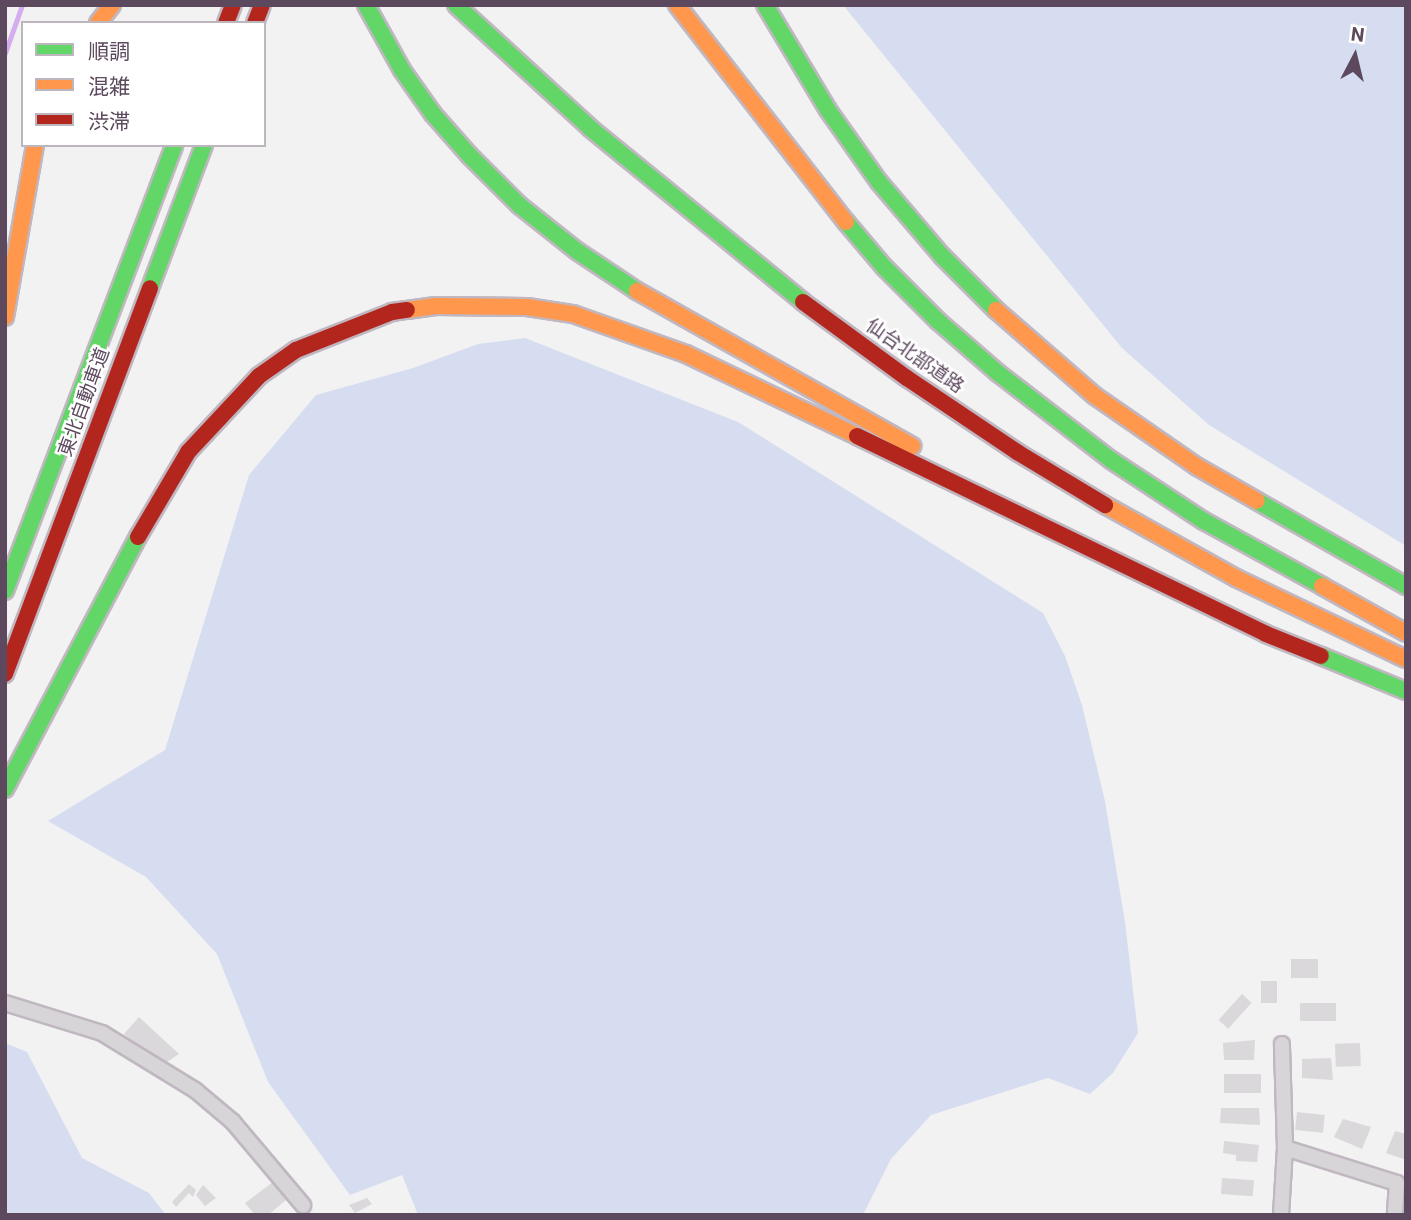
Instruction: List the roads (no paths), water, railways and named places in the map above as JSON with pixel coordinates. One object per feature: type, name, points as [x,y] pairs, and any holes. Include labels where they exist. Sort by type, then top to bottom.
[{"type":"highway","points":[[99,21],[112,5]]},
{"type":"highway","points":[[366,5],[402,71],[433,114],[519,205],[577,251],[640,293],[1061,533]]},
{"type":"highway","name":"仙台北部道路","points":[[456,5],[590,128],[690,212],[784,288],[907,377],[1017,452],[1119,514],[1236,578],[1406,659]]},
{"type":"highway","points":[[677,5],[838,213],[884,267],[938,321],[998,373],[1111,460],[1204,521],[1406,633]]},
{"type":"highway","points":[[765,5],[828,110],[879,182],[942,256],[1016,330],[1095,396],[1196,466],[1302,529],[1406,586]]},
{"type":"highway","points":[[5,317],[35,147]]},
{"type":"highway","name":"東北自動車道","points":[[5,591],[173,147]]},
{"type":"highway","name":"東北自動車道","points":[[5,674],[203,147]]},
{"type":"highway","points":[[5,789],[157,500],[188,452],[259,376],[296,350],[392,312],[436,306],[527,307],[573,314],[628,331],[685,354],[1266,634],[1406,691]]},
{"type":"street","points":[[5,1003],[102,1033],[195,1090],[233,1122],[303,1205]]},
{"type":"street","points":[[1281,1215],[1285,1148],[1282,1044]]},
{"type":"street","points":[[1285,1148],[1397,1183],[1395,1215]]},
{"type":"waterway","points":[[5,53],[22,5]]}]
